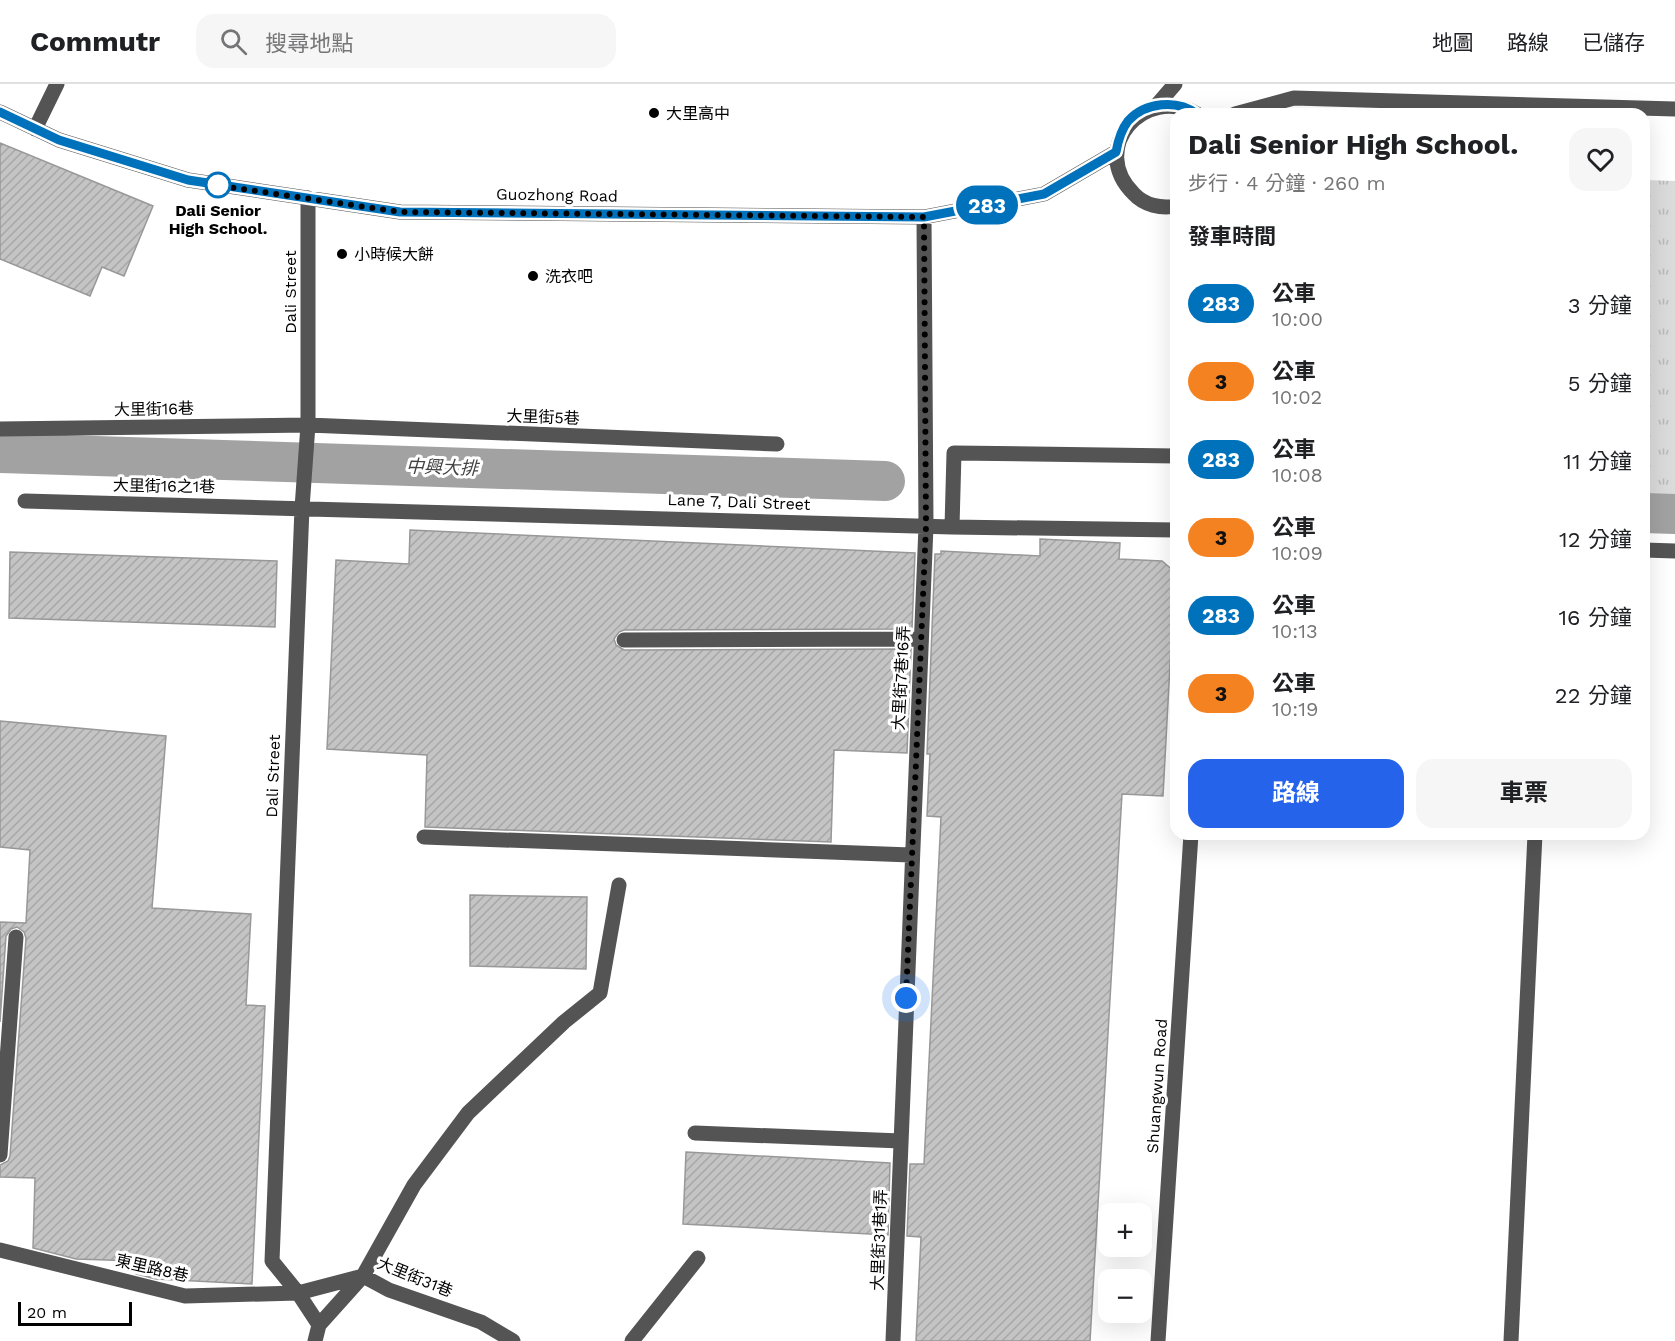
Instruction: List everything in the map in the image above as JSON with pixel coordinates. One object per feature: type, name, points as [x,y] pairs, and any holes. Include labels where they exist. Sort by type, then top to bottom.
[{"type":"street","points":[[35,129],[57,84]]},
{"type":"street","points":[[1157,105],[1175,84]]},
{"type":"street","points":[[1257,108],[1294,98],[1640,108]]},
{"type":"street","points":[[1170,206],[1155,206],[1138,199],[1125,186],[1118,170],[1116,152],[1120,135],[1128,121],[1142,110],[1157,105],[1174,104],[1183,108]]},
{"type":"street","points":[[1650,108],[1675,109]]},
{"type":"street","name":"Guozhong Road","points":[[0,112],[59,140],[188,180],[400,212],[924,217],[1044,194],[1116,152]]},
{"type":"street","name":"Dali Street","points":[[308,198],[308,425],[302,508],[272,1262],[298,1293],[319,1325]]},
{"type":"street","name":"大里街7巷16弄","points":[[901,1141],[926,526],[924,217]]},
{"type":"street","name":"大里街16巷","points":[[0,429],[308,425]]},
{"type":"street","name":"大里街5巷","points":[[308,425],[777,444]]},
{"type":"street","points":[[952,527],[954,453],[1170,456]]},
{"type":"street","name":"大里街16之1巷","points":[[25,501],[302,508]]},
{"type":"street","name":"Lane 7, Dali Street","points":[[302,508],[952,527],[1170,530]]},
{"type":"street","points":[[1650,550],[1675,551]]},
{"type":"street","points":[[624,640],[921,639]]},
{"type":"street","points":[[424,837],[911,855]]},
{"type":"street","name":"Shuangwun Road","points":[[1158,1341],[1191,840]]},
{"type":"street","points":[[1511,1341],[1535,840]]},
{"type":"street","points":[[315,1341],[319,1325],[363,1276],[414,1185],[468,1113],[564,1022],[600,993],[619,885]]},
{"type":"street","points":[[0,1155],[16,937]]},
{"type":"street","points":[[695,1133],[901,1141]]},
{"type":"street","name":"大里街31巷1弄","points":[[893,1341],[901,1141]]},
{"type":"street","name":"東里路8巷","points":[[0,1250],[186,1296],[298,1293]]},
{"type":"street","points":[[632,1341],[698,1258]]},
{"type":"street","name":"大里街31巷","points":[[298,1293],[363,1276],[389,1290],[481,1322],[513,1341]]},
{"type":"green space","points":[[1650,180],[1675,181],[1675,504],[1650,504]]},
{"type":"building","points":[[0,143],[153,206],[124,276],[102,267],[90,296],[0,259]]},
{"type":"building","points":[[410,530],[915,553],[912,629],[624,630],[619,632],[614,639],[616,645],[624,650],[911,649],[907,753],[834,750],[831,842],[425,827],[427,755],[327,749],[336,560],[409,564]]},
{"type":"building","points":[[1040,539],[1120,543],[1119,559],[1162,561],[1170,568],[1170,665],[1163,796],[1122,794],[1090,1341],[916,1341],[921,1237],[907,1236],[910,1164],[924,1164],[941,817],[927,816],[930,754],[927,754],[935,554],[941,554],[941,551],[1040,556]]},
{"type":"building","points":[[10,552],[277,561],[275,627],[9,618]]},
{"type":"building","points":[[0,721],[166,736],[152,908],[251,914],[246,1005],[265,1006],[252,1284],[156,1279],[136,1274],[136,1261],[76,1259],[33,1248],[35,1178],[0,1177],[0,1165],[8,1161],[10,1156],[26,938],[24,932],[17,927],[11,929],[6,936],[0,1022],[0,922],[26,923],[30,850],[0,847]]},
{"type":"building","points":[[470,895],[587,897],[586,969],[470,966]]},
{"type":"building","points":[[686,1152],[890,1163],[888,1235],[683,1224]]},
{"type":"waterway","name":"中興大排","points":[[0,453],[885,481]]},
{"type":"waterway","name":"中興大排","points":[[1650,513],[1675,514]]},
{"type":"bus line","name":"283","points":[[0,112],[59,140],[188,180],[400,212],[924,217],[1044,194],[1116,152],[1120,135],[1128,121],[1142,110],[1157,105],[1174,104],[1188,108]]},
{"type":"place","name":"大里高中","points":[[654,113]]},
{"type":"place","name":"Dali Senior High School.","points":[[218,185]]},
{"type":"place","name":"小時候大餅","points":[[342,254]]},
{"type":"place","name":"洗衣吧","points":[[533,276]]},
{"type":"route","points":[[218,185],[215,185],[400,212],[924,217],[926,526],[906,998]]}]
